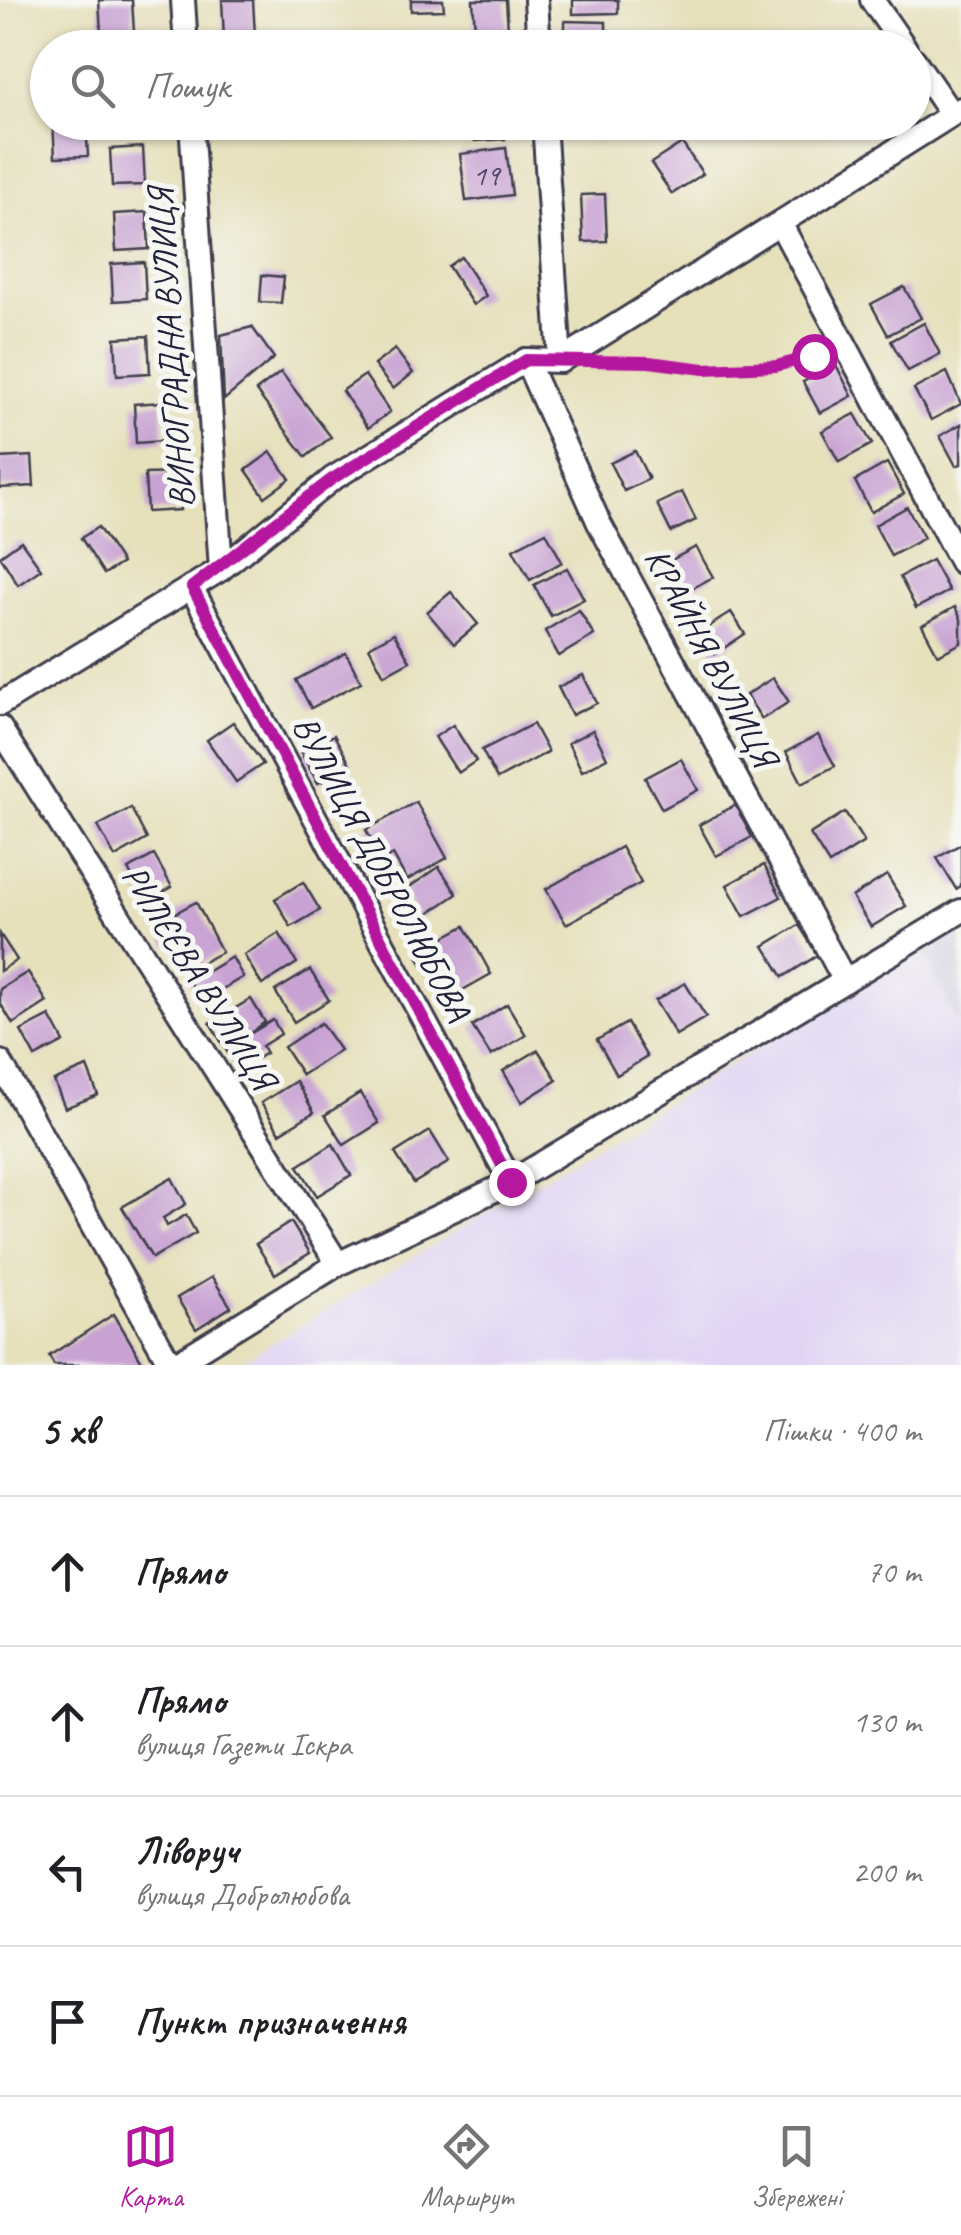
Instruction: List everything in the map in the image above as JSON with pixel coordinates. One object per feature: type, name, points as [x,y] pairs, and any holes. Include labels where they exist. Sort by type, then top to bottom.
[{"type":"street","points":[[182,0],[184,30]]},
{"type":"street","points":[[536,0],[538,30]]},
{"type":"street","points":[[872,0],[893,30]]},
{"type":"street","points":[[931,81],[956,112],[931,128]]},
{"type":"street","name":"ВИНОГРАДНА ВУЛИЦЯ","points":[[192,140],[221,569]]},
{"type":"street","points":[[545,140],[560,361]]},
{"type":"street","points":[[0,704],[221,569],[332,479],[526,360],[560,361],[913,140]]},
{"type":"street","points":[[781,225],[961,562]]},
{"type":"street","name":"КРАЙНЯ ВУЛИЦЯ","points":[[526,360],[600,523],[844,981]]},
{"type":"street","name":"ВУЛИЦЯ ДОБРОЛЮБОВА","points":[[192,587],[511,1182]]},
{"type":"street","name":"РИЛЄЄВА ВУЛИЦЯ","points":[[0,728],[338,1264]]},
{"type":"street","points":[[3,1075],[173,1365],[338,1264],[511,1182],[961,911]]},
{"type":"path","points":[[560,361],[649,362],[704,369],[776,366],[846,347]]},
{"type":"shaded area","points":[[961,927],[961,1027],[921,949]]},
{"type":"shaded area","points":[[921,949],[961,1027],[961,1365],[236,1365]]},
{"type":"building","points":[[99,0],[132,0],[134,30],[101,30]]},
{"type":"building","points":[[222,0],[253,0],[255,30],[224,30]]},
{"type":"building","points":[[411,0],[443,0],[444,10],[411,11]]},
{"type":"building","points":[[473,0],[506,0],[508,30],[475,30]]},
{"type":"building","points":[[573,0],[618,0],[618,13],[573,14]]},
{"type":"building","points":[[565,21],[606,22],[606,30],[565,30]]},
{"type":"building","points":[[54,140],[87,140],[88,156],[55,157]]},
{"type":"building","points":[[682,143],[703,174],[672,194],[651,163]]},
{"type":"building","points":[[143,147],[145,185],[112,186],[110,149]]},
{"type":"building","points":[[506,148],[512,195],[466,201],[460,154]]},
{"type":"building","points":[[605,194],[607,241],[583,242],[581,195]]},
{"type":"building","points":[[147,212],[149,249],[116,251],[114,214]]},
{"type":"building","points":[[461,257],[486,296],[473,305],[448,266]]},
{"type":"building","points":[[144,262],[146,299],[113,301],[111,264]]},
{"type":"building","points":[[262,275],[284,277],[281,303],[260,302]]},
{"type":"building","points":[[904,287],[921,318],[888,335],[871,304]]},
{"type":"building","points":[[924,323],[940,354],[908,371],[891,341]]},
{"type":"building","points":[[252,327],[274,358],[224,400],[221,335]]},
{"type":"building","points":[[148,336],[150,373],[117,375],[115,338]]},
{"type":"building","points":[[395,349],[413,373],[393,389],[374,365]]},
{"type":"building","points":[[836,365],[852,396],[820,413],[803,382]]},
{"type":"building","points":[[281,372],[331,437],[306,457],[256,391]]},
{"type":"building","points":[[947,372],[961,404],[931,420],[914,389]]},
{"type":"building","points":[[365,375],[390,412],[368,428],[342,391]]},
{"type":"building","points":[[162,402],[164,441],[136,443],[134,404]]},
{"type":"building","points":[[855,414],[872,444],[839,462],[822,431]]},
{"type":"building","points":[[961,424],[961,464],[956,466],[940,436]]},
{"type":"building","points":[[635,451],[649,479],[624,491],[610,463]]},
{"type":"building","points":[[271,452],[290,479],[265,497],[246,470]]},
{"type":"building","points":[[32,456],[34,486],[0,488],[0,458]]},
{"type":"building","points":[[887,463],[904,494],[871,512],[855,481]]},
{"type":"building","points":[[177,473],[180,510],[147,512],[145,474]]},
{"type":"building","points":[[682,492],[696,520],[671,532],[657,504]]},
{"type":"building","points":[[907,507],[924,538],[891,556],[875,525]]},
{"type":"building","points":[[98,527],[122,563],[104,574],[81,538]]},
{"type":"building","points":[[546,532],[562,562],[530,580],[513,549]]},
{"type":"building","points":[[21,541],[41,569],[18,585],[0,556]]},
{"type":"building","points":[[696,547],[713,577],[680,595],[664,564]]},
{"type":"building","points":[[932,560],[949,591],[916,608],[900,577]]},
{"type":"building","points":[[567,568],[584,599],[551,616],[534,585]]},
{"type":"building","points":[[451,592],[478,624],[454,644],[427,612]]},
{"type":"building","points":[[955,607],[961,619],[961,643],[938,655],[922,625]]},
{"type":"building","points":[[579,610],[594,635],[559,656],[545,631]]},
{"type":"building","points":[[731,612],[745,634],[715,654],[701,632]]},
{"type":"building","points":[[394,633],[410,661],[384,675],[369,647]]},
{"type":"building","points":[[346,653],[361,682],[311,708],[296,680]]},
{"type":"building","points":[[583,675],[597,703],[572,715],[558,687]]},
{"type":"building","points":[[773,678],[789,702],[762,719],[746,695]]},
{"type":"building","points":[[233,722],[263,764],[236,782],[207,740]]},
{"type":"building","points":[[533,724],[548,752],[497,779],[482,750]]},
{"type":"building","points":[[453,725],[476,761],[458,773],[435,737]]},
{"type":"building","points":[[593,730],[607,758],[582,771],[568,743]]},
{"type":"building","points":[[334,735],[351,766],[318,783],[301,753]]},
{"type":"building","points":[[818,735],[835,766],[802,783],[786,752]]},
{"type":"building","points":[[681,759],[698,790],[662,809],[645,778]]},
{"type":"building","points":[[416,802],[447,858],[407,880],[393,855],[383,860],[366,830]]},
{"type":"building","points":[[735,805],[752,837],[716,856],[699,825]]},
{"type":"building","points":[[131,808],[147,839],[115,857],[98,826]]},
{"type":"building","points":[[845,812],[864,842],[829,864],[810,834]]},
{"type":"building","points":[[961,844],[961,886],[956,889],[937,858]]},
{"type":"building","points":[[621,847],[641,883],[566,924],[546,889]]},
{"type":"building","points":[[154,855],[172,887],[145,902],[128,869]]},
{"type":"building","points":[[764,865],[781,897],[744,916],[727,885]]},
{"type":"building","points":[[439,867],[457,894],[420,919],[402,892]]},
{"type":"building","points":[[887,875],[906,906],[871,927],[852,897]]},
{"type":"building","points":[[303,882],[320,910],[291,927],[275,899]]},
{"type":"building","points":[[196,902],[222,952],[197,965],[182,938],[167,946],[155,924]]},
{"type":"building","points":[[799,925],[818,955],[783,977],[764,946]]},
{"type":"building","points":[[465,926],[491,974],[459,992],[442,962],[426,971],[416,952]]},
{"type":"building","points":[[279,933],[297,963],[262,985],[244,955]]},
{"type":"building","points":[[0,934],[17,960],[0,971]]},
{"type":"building","points":[[232,957],[243,977],[201,1001],[190,982]]},
{"type":"building","points":[[310,970],[329,1000],[294,1022],[275,991]]},
{"type":"building","points":[[28,972],[47,1002],[13,1024],[0,1003],[0,989]]},
{"type":"building","points":[[685,983],[706,1017],[676,1035],[655,1001]]},
{"type":"building","points":[[251,999],[265,1022],[248,1035],[273,1020],[281,1034],[262,1046],[266,1053],[238,1070],[210,1023]]},
{"type":"building","points":[[507,1004],[526,1035],[491,1056],[472,1026]]},
{"type":"building","points":[[50,1016],[64,1042],[35,1057],[21,1031]]},
{"type":"building","points":[[321,1023],[340,1050],[302,1075],[284,1047]]},
{"type":"building","points":[[627,1023],[647,1057],[617,1075],[597,1040]]},
{"type":"building","points":[[538,1050],[557,1080],[522,1102],[503,1071]]},
{"type":"building","points":[[87,1067],[98,1095],[65,1108],[54,1081]]},
{"type":"building","points":[[296,1081],[314,1112],[280,1133],[261,1103]]},
{"type":"building","points":[[360,1093],[379,1123],[344,1145],[325,1115]]},
{"type":"building","points":[[430,1131],[449,1162],[414,1183],[395,1153]]},
{"type":"building","points":[[333,1144],[351,1175],[317,1196],[298,1166]]},
{"type":"building","points":[[172,1178],[186,1204],[163,1218],[167,1226],[186,1215],[196,1233],[152,1258],[122,1207]]},
{"type":"building","points":[[291,1222],[310,1253],[275,1274],[256,1244]]},
{"type":"building","points":[[212,1277],[231,1307],[196,1329],[177,1298]]},
{"type":"building","points":[[114,1314],[144,1365],[54,1365],[49,1356]]},
{"type":"route","points":[[511,1182],[192,587],[221,569],[332,479],[526,360],[649,362],[704,369],[776,366],[814,356]]}]
